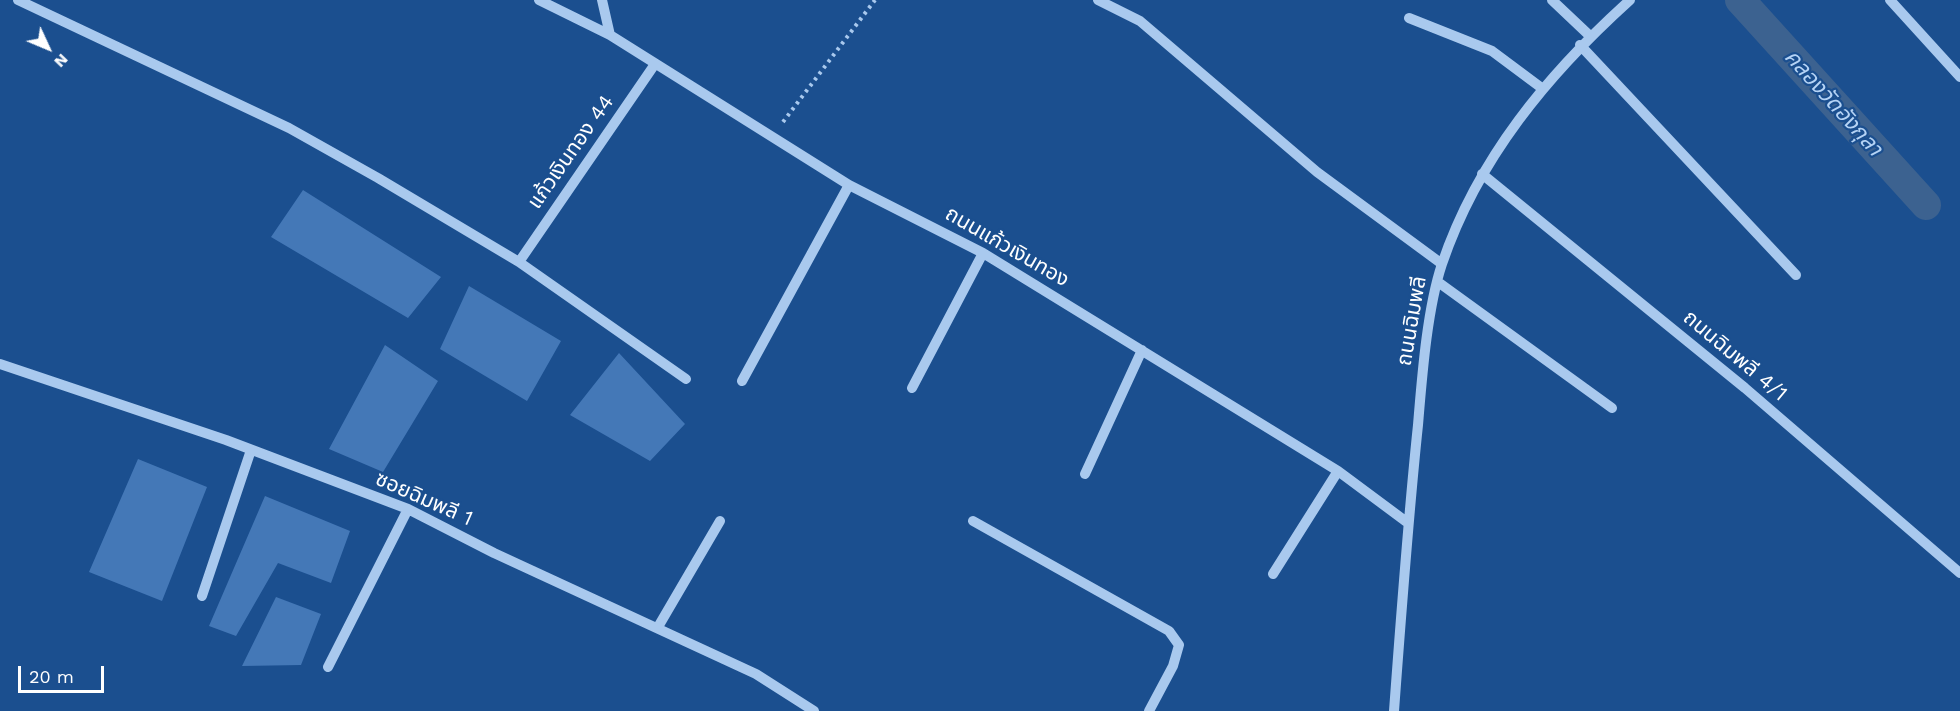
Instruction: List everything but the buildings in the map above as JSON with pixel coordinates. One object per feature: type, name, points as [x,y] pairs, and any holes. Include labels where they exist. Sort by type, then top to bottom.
[{"type":"street","points":[[18,0],[289,128],[519,262],[686,379]]},
{"type":"street","name":"ถนนแก้วเงินทอง","points":[[539,0],[609,35],[849,185],[983,253],[1338,471],[1408,523]]},
{"type":"street","points":[[602,0],[609,35]]},
{"type":"street","points":[[1098,0],[1140,21],[1317,172],[1442,264]]},
{"type":"street","points":[[1552,0],[1590,36]]},
{"type":"street","name":"ถนนฉิมพลี","points":[[1394,711],[1408,523],[1423,368],[1442,264],[1482,174],[1514,124],[1580,45],[1630,0]]},
{"type":"street","points":[[1890,0],[1960,77]]},
{"type":"street","points":[[1409,18],[1492,51],[1543,88]]},
{"type":"street","points":[[1580,45],[1796,275]]},
{"type":"street","name":"แก้วเงินทอง 44","points":[[519,262],[656,64]]},
{"type":"street","name":"ถนนฉิมพลี 4/1","points":[[1482,174],[1745,388],[1960,573]]},
{"type":"street","points":[[742,381],[849,185]]},
{"type":"street","points":[[912,388],[983,253]]},
{"type":"street","points":[[1438,282],[1612,408]]},
{"type":"street","points":[[1085,474],[1142,350]]},
{"type":"street","name":"ซอยฉิมพลี 1","points":[[0,364],[251,450],[408,509],[494,553],[756,674],[814,711]]},
{"type":"street","points":[[202,596],[251,450]]},
{"type":"street","points":[[1273,574],[1338,471]]},
{"type":"street","points":[[328,667],[408,509]]},
{"type":"street","points":[[658,627],[720,521]]},
{"type":"street","points":[[973,521],[1169,631],[1179,645],[1173,666],[1149,711]]},
{"type":"path","points":[[772,137],[875,0]]},
{"type":"waterway","name":"คลองวัดอังกุลา","points":[[1740,0],[1926,205]]}]
